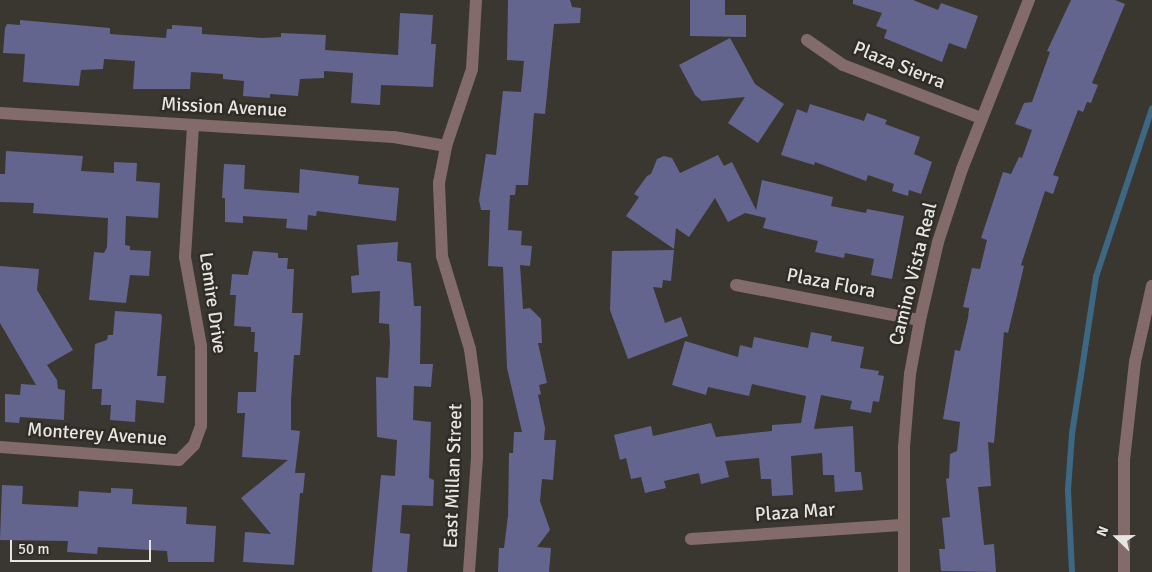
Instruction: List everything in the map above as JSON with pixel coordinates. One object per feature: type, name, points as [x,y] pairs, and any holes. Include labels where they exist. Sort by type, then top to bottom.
[{"type":"street","name":"East Millan Street","points":[[469,572],[477,457],[477,401],[470,349],[442,256],[440,183],[446,146],[472,69],[476,0]]},
{"type":"street","name":"Camino Vista Real","points":[[904,572],[902,525],[906,421],[920,320],[938,242],[981,118],[1029,0]]},
{"type":"street","name":"Plaza Sierra","points":[[807,40],[843,65],[981,118]]},
{"type":"street","name":"Mission Avenue","points":[[0,113],[394,137],[446,146]]},
{"type":"street","name":"Lemire Drive","points":[[192,125],[185,257],[202,346],[201,426]]},
{"type":"street","name":"Plaza Flora","points":[[736,285],[920,320]]},
{"type":"street","points":[[1124,572],[1124,460],[1135,362],[1152,286]]},
{"type":"street","name":"Monterey Avenue","points":[[0,447],[179,460],[194,445],[201,426]]},
{"type":"street","name":"Plaza Mar","points":[[691,539],[902,525]]},
{"type":"building","points":[[508,0],[570,0],[572,7],[581,8],[580,23],[554,24],[545,114],[534,113],[528,185],[516,185],[515,195],[510,195],[508,230],[522,231],[521,245],[532,246],[530,266],[520,265],[523,309],[530,308],[541,319],[542,343],[538,343],[547,383],[539,385],[541,394],[538,395],[545,428],[544,440],[556,440],[553,480],[542,479],[540,501],[550,530],[537,547],[551,548],[549,572],[498,572],[499,548],[504,548],[508,516],[509,453],[513,453],[514,432],[522,432],[507,368],[503,267],[488,266],[490,210],[481,210],[479,200],[486,154],[496,155],[503,91],[521,92],[524,61],[507,60]]},
{"type":"building","points":[[690,0],[725,0],[725,15],[746,15],[746,37],[690,36]]},
{"type":"building","points":[[853,0],[913,0],[938,10],[941,3],[978,16],[966,49],[949,43],[942,62],[884,38],[887,30],[876,26],[882,13],[853,4]]},
{"type":"building","points":[[1071,0],[1115,0],[1125,4],[1092,83],[1098,85],[1091,103],[1087,102],[1083,112],[1078,110],[1053,175],[1059,177],[1053,194],[1045,191],[1021,265],[1024,266],[1008,333],[1004,332],[994,443],[988,442],[991,486],[978,487],[984,545],[994,544],[996,572],[941,571],[939,549],[945,549],[942,518],[950,517],[946,479],[949,478],[950,454],[957,451],[960,422],[943,419],[955,350],[960,351],[968,318],[969,308],[963,307],[972,268],[980,269],[987,240],[981,238],[1003,172],[1011,174],[1019,157],[1022,158],[1032,130],[1015,124],[1024,103],[1032,102],[1050,52],[1047,51]]},
{"type":"building","points":[[400,13],[433,15],[431,44],[436,44],[433,87],[381,85],[380,105],[351,103],[353,73],[324,71],[324,78],[300,79],[298,96],[270,94],[270,98],[243,96],[244,81],[223,79],[223,74],[191,72],[190,89],[133,89],[135,61],[104,59],[103,69],[81,70],[79,86],[23,82],[25,54],[3,53],[7,24],[20,25],[20,20],[110,28],[110,34],[166,38],[167,29],[172,29],[172,25],[202,27],[202,34],[263,38],[281,37],[281,33],[326,35],[325,50],[398,55]]},
{"type":"building","points":[[730,38],[755,84],[784,104],[758,143],[728,123],[745,97],[702,101],[695,95],[679,65]]},
{"type":"building","points":[[810,104],[864,121],[867,113],[887,120],[885,124],[920,137],[914,154],[932,162],[921,194],[909,190],[908,196],[892,191],[894,184],[868,175],[866,181],[815,162],[814,165],[781,155],[797,109],[807,113]]},
{"type":"building","points":[[6,151],[83,156],[81,171],[114,173],[114,162],[137,163],[136,181],[160,183],[158,218],[126,216],[125,245],[130,246],[130,250],[151,251],[149,276],[130,275],[126,303],[89,300],[94,252],[104,253],[107,247],[108,218],[33,213],[34,203],[0,202],[0,174],[5,174]]},
{"type":"building","points":[[718,155],[724,166],[732,162],[756,210],[762,180],[833,197],[831,206],[866,213],[867,209],[904,216],[892,279],[871,275],[874,259],[845,253],[844,258],[815,252],[818,241],[763,228],[766,218],[745,213],[728,222],[715,198],[689,237],[676,228],[674,249],[626,216],[639,197],[634,194],[647,176],[651,174],[657,159],[664,156],[672,158],[680,173]]},
{"type":"building","points":[[224,164],[245,165],[244,189],[299,193],[300,169],[359,176],[358,184],[399,188],[396,221],[317,211],[316,216],[308,215],[307,230],[286,228],[287,219],[243,216],[243,223],[225,222],[225,198],[222,198]]},
{"type":"building","points":[[398,242],[397,261],[411,263],[414,306],[421,306],[420,364],[433,364],[431,387],[414,386],[413,420],[431,422],[429,478],[434,480],[433,506],[402,505],[400,533],[410,534],[407,572],[372,572],[381,475],[395,476],[397,440],[377,437],[376,377],[388,378],[389,324],[379,323],[380,291],[352,293],[351,276],[359,275],[357,245]]},
{"type":"building","points":[[674,250],[671,281],[663,280],[662,288],[653,287],[665,323],[681,317],[688,336],[628,359],[610,310],[612,251]]},
{"type":"building","points":[[253,251],[278,253],[278,258],[288,258],[287,269],[294,269],[292,313],[303,313],[300,355],[294,355],[291,400],[291,430],[300,431],[295,473],[305,473],[303,493],[300,493],[294,565],[243,562],[245,532],[271,534],[241,498],[288,460],[242,457],[245,413],[237,413],[238,392],[256,392],[258,352],[254,352],[255,332],[251,332],[251,327],[234,326],[236,295],[230,295],[232,274],[248,275]]},
{"type":"building","points":[[0,266],[39,269],[37,290],[73,350],[47,365],[57,380],[58,389],[65,390],[64,420],[20,417],[19,423],[5,422],[5,394],[20,395],[21,384],[36,385],[0,323]]},
{"type":"building","points":[[115,311],[161,314],[162,317],[157,376],[166,376],[164,403],[136,400],[135,422],[110,420],[111,405],[101,405],[102,389],[92,389],[95,344],[107,340],[108,335],[113,335]]},
{"type":"building","points":[[811,332],[832,336],[831,341],[864,347],[860,368],[879,371],[878,375],[884,376],[879,402],[873,401],[871,413],[850,409],[852,401],[821,395],[814,429],[853,426],[855,472],[861,472],[863,490],[835,492],[834,475],[823,475],[822,453],[791,456],[793,495],[772,496],[771,479],[761,479],[759,458],[725,461],[729,477],[701,484],[699,473],[664,481],[666,488],[645,493],[641,477],[631,479],[626,458],[620,460],[614,435],[651,426],[653,436],[711,423],[716,437],[772,431],[772,425],[801,423],[806,396],[752,384],[749,396],[708,387],[706,395],[672,385],[685,341],[738,357],[740,345],[752,348],[754,337],[808,348]]},
{"type":"building","points":[[2,485],[23,486],[22,504],[78,507],[79,491],[111,493],[111,488],[133,489],[132,504],[187,507],[186,524],[216,526],[214,562],[168,562],[167,551],[98,547],[97,554],[67,552],[68,541],[0,540]]},
{"type":"waterway","points":[[1072,572],[1068,490],[1072,434],[1096,277],[1152,109]]}]
